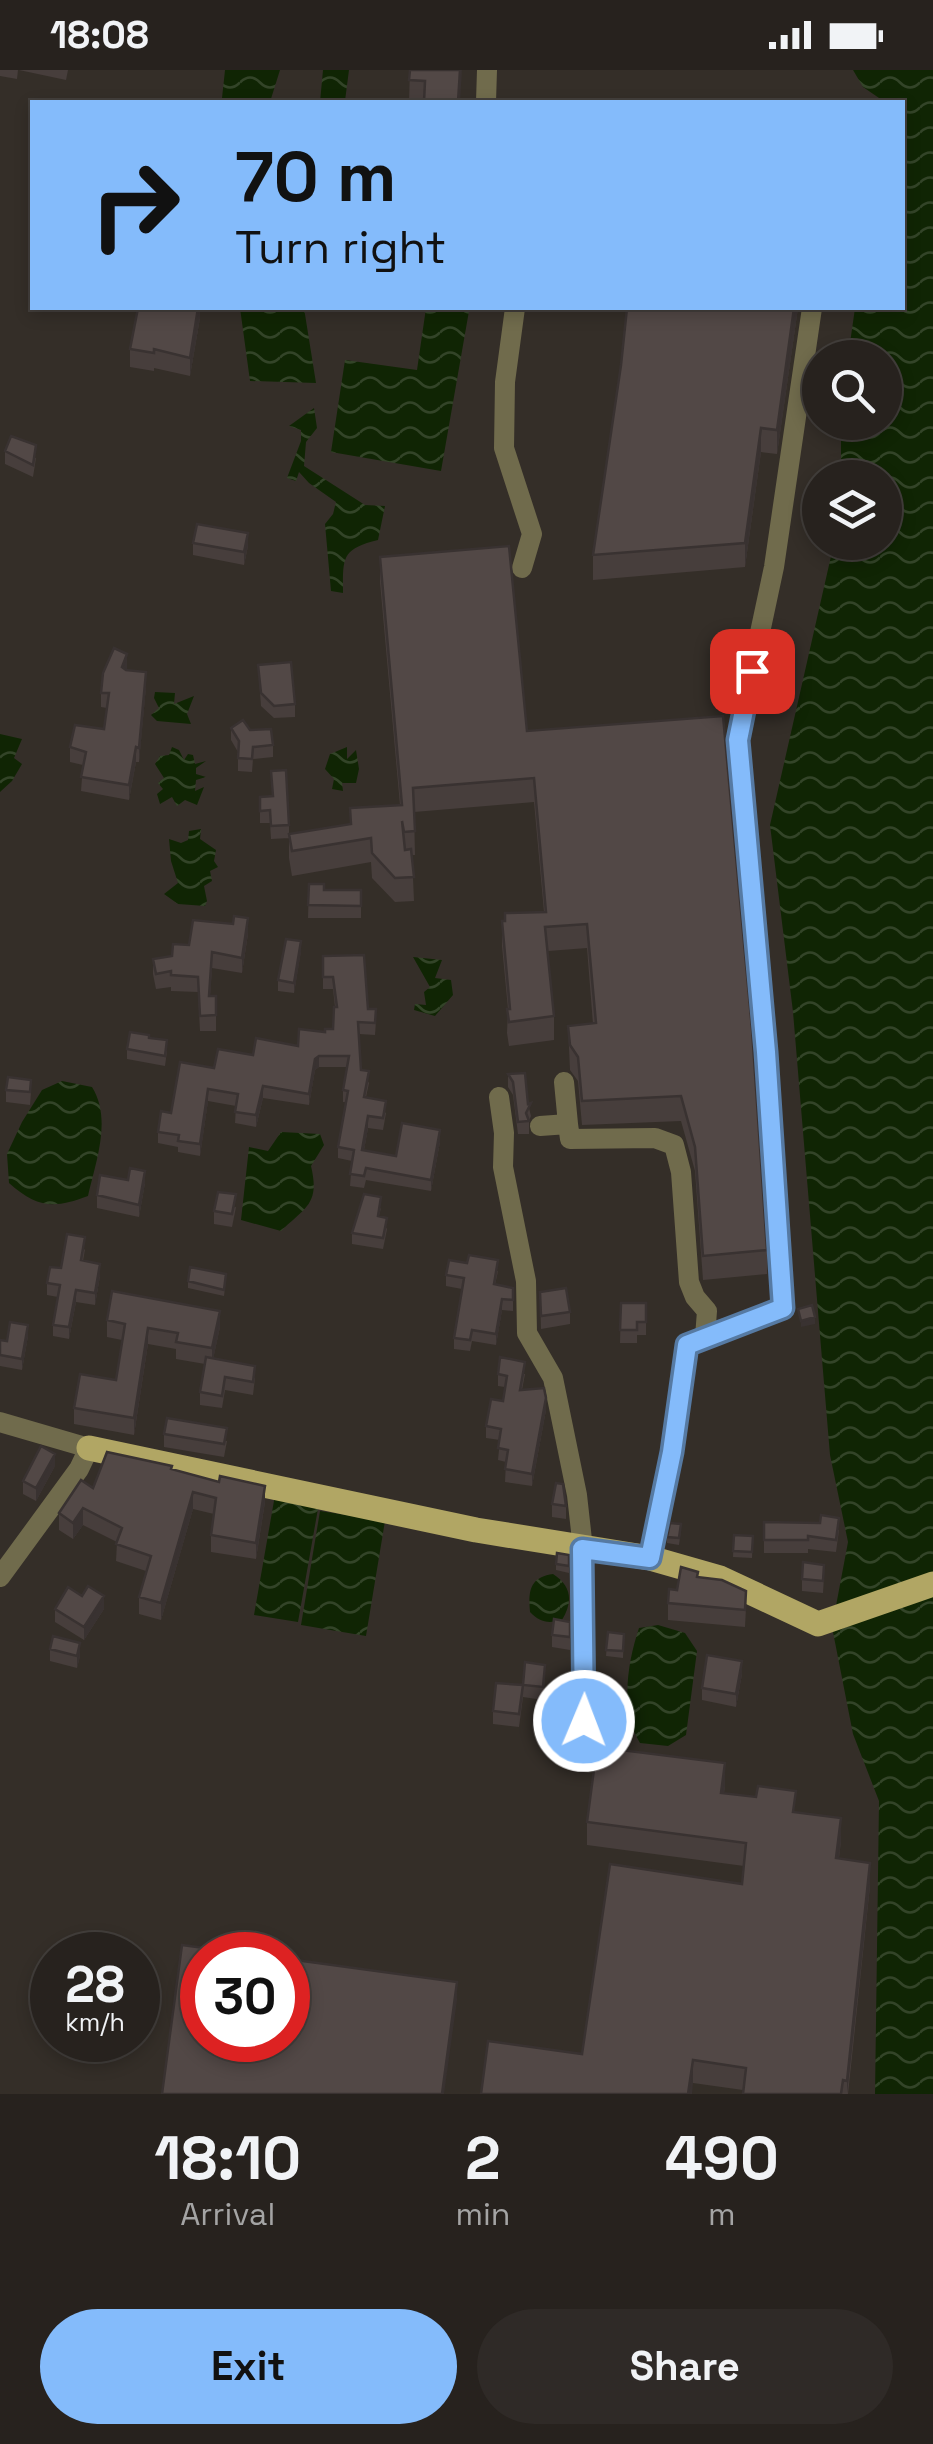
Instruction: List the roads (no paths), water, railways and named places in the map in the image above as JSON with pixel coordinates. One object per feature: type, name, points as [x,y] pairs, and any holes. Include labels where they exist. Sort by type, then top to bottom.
[{"type":"main road","points":[[89,1448],[458,1526],[650,1558],[732,1583],[818,1624],[933,1584]]},
{"type":"street","points":[[486,100],[487,70]]},
{"type":"street","points":[[514,310],[505,382],[504,448],[532,534],[522,568]]},
{"type":"street","points":[[650,1558],[672,1452],[687,1345],[783,1308],[766,1052],[738,740],[774,567],[812,310]]},
{"type":"street","points":[[564,1082],[570,1140],[654,1138],[674,1145],[682,1172],[689,1282],[707,1311],[705,1337]]},
{"type":"street","points":[[498,1096],[504,1133],[503,1167],[526,1281],[527,1332],[553,1378],[578,1494],[584,1721]]},
{"type":"street","points":[[540,1126],[568,1124]]},
{"type":"street","points":[[0,1422],[89,1448],[79,1469],[0,1577]]},
{"type":"water","points":[[225,70],[280,70],[271,100],[222,98]]},
{"type":"water","points":[[323,70],[349,70],[345,100],[320,100]]},
{"type":"water","points":[[853,70],[933,70],[933,2094],[875,2094],[879,1801],[853,1734],[832,1627],[848,1542],[830,1455],[793,1012],[770,825],[830,560],[902,560],[902,460],[841,460],[841,440],[902,440],[902,340],[850,340],[855,310],[905,310],[905,100],[879,98],[863,87]]},
{"type":"water","points":[[240,310],[304,310],[316,383],[250,381]]},
{"type":"water","points":[[426,310],[469,311],[441,471],[331,452],[345,360],[417,370]]},
{"type":"water","points":[[314,408],[317,428],[306,442],[304,466],[365,505],[385,506],[378,540],[351,551],[344,563],[343,593],[331,591],[325,524],[336,502],[299,472],[296,481],[287,478],[301,441],[301,430],[289,426]]},
{"type":"water","points":[[155,692],[175,693],[174,704],[194,696],[187,714],[191,724],[157,721],[151,715],[159,708]]},
{"type":"water","points":[[0,734],[22,739],[14,758],[22,764],[0,792]]},
{"type":"water","points":[[172,747],[179,750],[184,760],[188,754],[193,755],[195,764],[206,761],[196,768],[196,774],[206,777],[196,780],[195,791],[204,787],[197,805],[185,800],[177,806],[172,797],[160,804],[157,794],[163,789],[158,783],[164,778],[155,764],[160,756],[169,755]]},
{"type":"water","points":[[347,747],[347,759],[356,750],[356,783],[342,783],[343,791],[332,789],[334,779],[325,769],[330,754]]},
{"type":"water","points":[[201,829],[200,839],[216,850],[214,861],[218,867],[210,871],[212,881],[204,886],[205,906],[178,904],[164,894],[178,883],[169,839],[181,843],[188,840],[189,831]]},
{"type":"water","points":[[413,957],[442,960],[435,978],[451,980],[453,995],[435,1016],[414,1010],[415,1004],[426,1005],[424,992],[430,987]]},
{"type":"water","points":[[62,1081],[92,1087],[102,1126],[88,1196],[46,1204],[9,1183],[7,1154],[42,1090]]},
{"type":"water","points":[[281,1132],[320,1134],[324,1145],[311,1166],[314,1189],[309,1204],[281,1231],[241,1220],[249,1147],[268,1151]]},
{"type":"water","points":[[275,1495],[319,1503],[298,1622],[254,1615]]},
{"type":"water","points":[[320,1511],[385,1521],[366,1636],[301,1625]]},
{"type":"water","points":[[553,1574],[567,1589],[569,1601],[562,1620],[548,1622],[530,1612],[530,1598],[535,1582]]},
{"type":"water","points":[[658,1625],[685,1633],[697,1651],[686,1735],[668,1746],[640,1743],[628,1702],[631,1657],[639,1628]]}]
